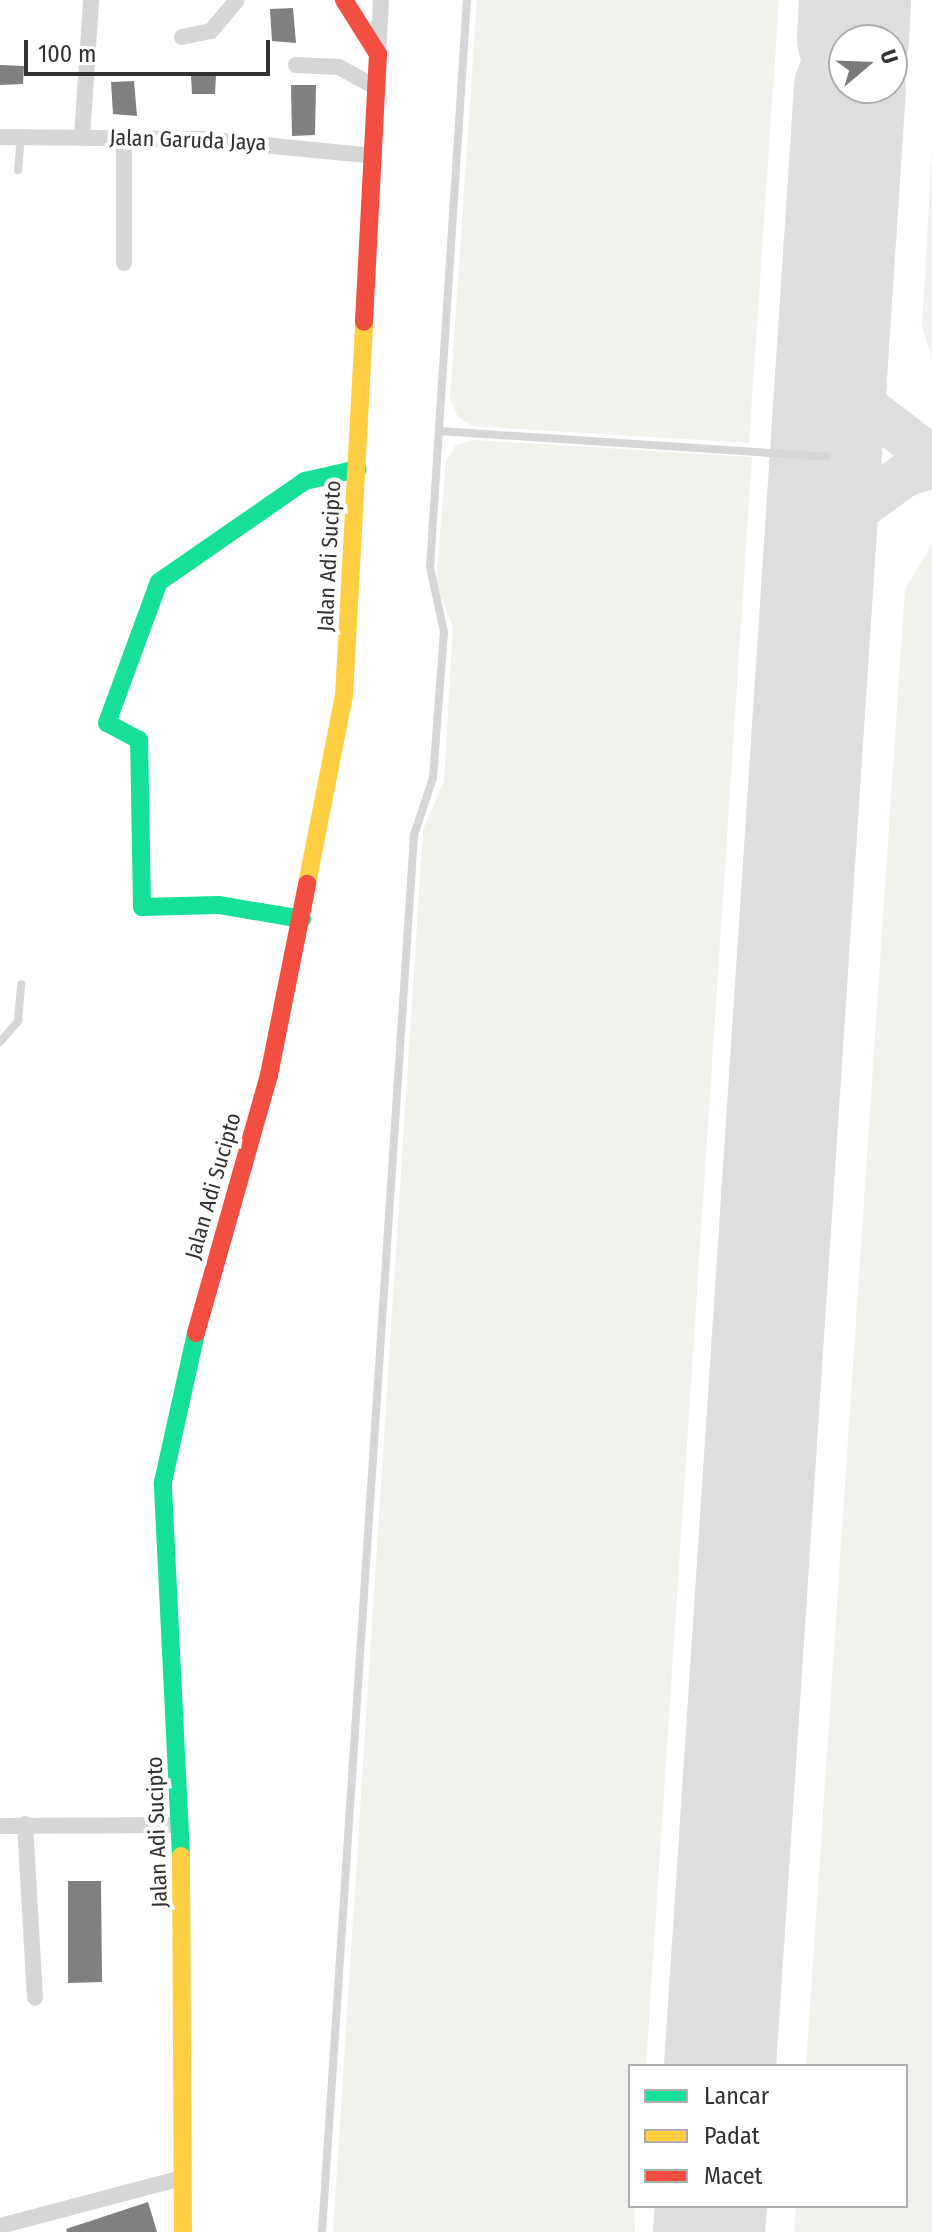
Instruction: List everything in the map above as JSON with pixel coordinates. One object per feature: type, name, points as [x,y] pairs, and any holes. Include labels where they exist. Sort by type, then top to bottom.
[{"type":"street","points":[[82,137],[91,0]]},
{"type":"street","points":[[182,37],[211,31],[237,0]]},
{"type":"street","points":[[344,0],[378,54]]},
{"type":"street","points":[[378,54],[381,0]]},
{"type":"street","name":"Jalan Adi Sucipto","points":[[183,2232],[182,1825],[163,1482],[176,1404],[269,1075],[344,696],[378,54]]},
{"type":"street","points":[[296,65],[339,67],[377,88]]},
{"type":"street","name":"Jalan Garuda Jaya","points":[[0,137],[294,144],[374,156]]},
{"type":"street","points":[[124,138],[124,263]]},
{"type":"street","points":[[302,919],[218,905],[142,907],[139,740],[107,723],[159,582],[305,481],[358,469]]},
{"type":"street","points":[[25,1824],[35,1998]]},
{"type":"street","points":[[0,1826],[182,1825]]},
{"type":"street","points":[[0,2226],[182,2178]]},
{"type":"lane","points":[[322,2232],[414,835],[433,778],[444,632],[430,579],[467,0]]},
{"type":"lane","points":[[18,170],[21,137]]},
{"type":"lane","points":[[439,431],[826,457]]},
{"type":"lane","points":[[0,1042],[18,1021],[21,984]]},
{"type":"shaded area","points":[[477,0],[779,0],[749,443],[473,426],[458,417],[450,399]]},
{"type":"shaded area","points":[[932,149],[932,357],[922,327]]},
{"type":"shaded area","points":[[475,440],[752,457],[646,2064],[628,2064],[628,2208],[634,2208],[635,2232],[333,2232],[423,830],[444,781],[453,627],[436,584],[446,461],[456,445]]},
{"type":"shaded area","points":[[932,544],[932,2232],[794,2232],[796,2208],[908,2208],[908,2064],[806,2064],[905,589]]},
{"type":"building","points":[[293,8],[296,43],[272,41],[270,9]]},
{"type":"building","points":[[0,65],[24,66],[23,84],[0,85]]},
{"type":"building","points":[[191,75],[216,75],[215,94],[192,94]]},
{"type":"building","points":[[134,81],[137,116],[113,114],[111,82]]},
{"type":"building","points":[[291,85],[316,85],[315,135],[292,136]]},
{"type":"building","points":[[68,1881],[101,1881],[102,1982],[68,1983]]},
{"type":"building","points":[[148,2202],[157,2232],[67,2232],[66,2229]]},
{"type":"taxiway","points":[[833,337],[865,406],[932,457]]},
{"type":"taxiway","points":[[817,587],[835,537],[857,510],[905,475],[932,467]]},
{"type":"runway","points":[[854,24],[855,0]]},
{"type":"runway","points":[[720,2064],[849,104]]},
{"type":"runway","points":[[709,2232],[711,2208]]},
{"type":"traffic: fast","points":[[302,919],[218,905],[142,907],[139,740],[107,723],[159,582],[305,481],[358,469]]},
{"type":"traffic: fast","points":[[181,1856],[163,1482],[196,1333]]},
{"type":"traffic: slow","points":[[307,884],[344,696],[364,322]]},
{"type":"traffic: slow","points":[[181,1856],[183,2232]]},
{"type":"traffic: jam","points":[[344,0],[378,54],[364,322]]},
{"type":"traffic: jam","points":[[196,1333],[269,1075],[307,884]]}]
